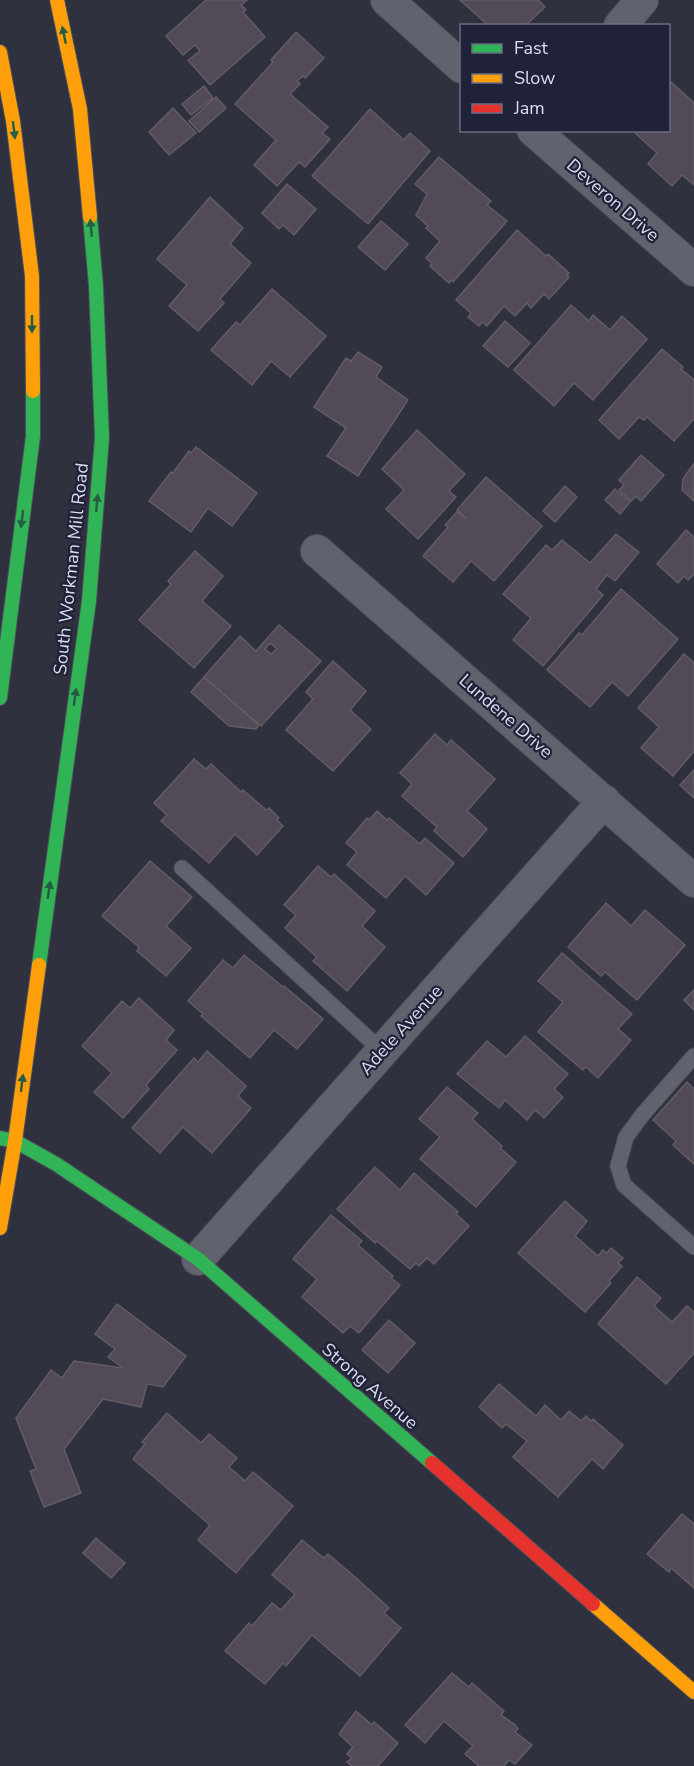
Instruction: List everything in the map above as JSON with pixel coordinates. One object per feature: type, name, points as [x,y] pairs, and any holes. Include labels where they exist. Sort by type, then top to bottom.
[{"type":"main road","name":"South Workman Mill Road","points":[[0,1228],[15,1141],[88,601],[102,438],[96,286],[80,109],[57,0]]},
{"type":"main road","points":[[0,52],[13,121],[32,276],[33,436],[0,698]]},
{"type":"main road","name":"Strong Avenue","points":[[0,1138],[15,1141],[56,1164],[198,1259],[694,1692]]},
{"type":"street","points":[[387,0],[460,65]]},
{"type":"street","points":[[622,24],[642,0]]},
{"type":"street","name":"Deveron Drive","points":[[534,132],[694,270]]},
{"type":"street","name":"Lundene Drive","points":[[317,551],[694,881]]},
{"type":"street","name":"Adele Avenue","points":[[198,1259],[604,801]]},
{"type":"lane","points":[[182,868],[382,1051]]},
{"type":"lane","points":[[694,1056],[626,1137],[618,1166],[624,1185],[694,1247]]},
{"type":"building","points":[[206,0],[247,0],[241,5],[246,10],[243,12],[265,37],[210,85],[188,60],[200,51],[195,45],[183,55],[166,36]]},
{"type":"building","points":[[460,0],[538,0],[545,7],[527,24],[487,24]]},
{"type":"building","points":[[296,32],[324,58],[305,78],[303,76],[297,81],[300,84],[290,94],[328,127],[322,133],[330,139],[305,167],[299,162],[277,186],[254,165],[276,140],[235,104],[273,62],[271,60]]},
{"type":"building","points":[[670,83],[694,103],[694,185],[682,175],[672,186],[648,164],[657,153],[634,132],[670,132]]},
{"type":"building","points":[[204,86],[213,98],[191,115],[182,104]]},
{"type":"building","points":[[216,97],[226,108],[199,132],[189,121]]},
{"type":"building","points":[[173,108],[196,133],[169,155],[149,132]]},
{"type":"building","points":[[370,109],[404,140],[410,133],[430,151],[368,224],[312,176]]},
{"type":"building","points":[[439,157],[491,201],[487,205],[507,221],[453,282],[451,280],[449,283],[430,266],[432,263],[426,258],[440,241],[416,215],[427,194],[415,184]]},
{"type":"building","points":[[287,184],[316,209],[294,235],[283,225],[279,229],[262,213]]},
{"type":"building","points":[[210,197],[243,228],[230,244],[251,263],[220,299],[224,303],[198,331],[169,306],[187,285],[157,259]]},
{"type":"building","points":[[381,221],[408,244],[385,270],[358,247]]},
{"type":"building","points":[[517,230],[546,256],[548,254],[569,273],[567,275],[569,277],[549,299],[544,294],[531,308],[527,303],[515,316],[504,306],[487,326],[482,322],[479,326],[468,317],[471,313],[456,300]]},
{"type":"building","points":[[272,289],[326,336],[290,377],[271,361],[252,385],[211,350],[236,322],[240,325]]},
{"type":"building","points":[[571,305],[589,321],[593,315],[610,330],[622,316],[647,339],[593,400],[574,383],[554,406],[514,370]]},
{"type":"building","points":[[505,321],[530,343],[508,367],[483,346]]},
{"type":"building","points":[[662,349],[694,380],[694,419],[674,441],[647,417],[644,420],[639,417],[619,439],[599,420]]},
{"type":"building","points":[[358,352],[382,367],[376,377],[408,400],[358,476],[327,456],[346,428],[314,407],[346,358],[351,361]]},
{"type":"building","points":[[417,430],[465,474],[449,491],[456,497],[418,539],[386,509],[404,490],[382,469]]},
{"type":"building","points":[[196,447],[257,493],[232,526],[208,508],[191,532],[149,501],[189,451],[191,453]]},
{"type":"building","points":[[641,455],[664,475],[641,501],[636,496],[631,501],[619,490],[624,485],[619,480]]},
{"type":"building","points":[[694,463],[694,501],[682,490],[683,479]]},
{"type":"building","points":[[486,477],[542,526],[494,581],[471,561],[453,582],[423,556],[448,527],[445,525],[457,512],[467,519],[457,510]]},
{"type":"building","points":[[565,486],[577,497],[555,522],[543,511]]},
{"type":"building","points":[[615,489],[630,502],[620,514],[605,500]]},
{"type":"building","points":[[686,530],[694,537],[694,574],[688,580],[684,576],[678,583],[657,564]]},
{"type":"building","points":[[616,534],[639,552],[615,581],[607,575],[596,589],[603,595],[543,666],[513,640],[531,618],[503,594],[546,545],[552,550],[562,540],[590,563]]},
{"type":"building","points":[[195,551],[223,576],[202,601],[231,626],[194,668],[139,620],[171,584],[168,581]]},
{"type":"building","points":[[621,589],[678,639],[628,696],[612,682],[590,707],[547,670],[579,633],[582,635]]},
{"type":"building","points":[[279,625],[321,661],[261,726],[204,677],[240,636],[256,651]],"holes":[[[270,643],[277,649],[271,654],[265,649]]]},
{"type":"building","points":[[684,654],[694,663],[694,751],[673,776],[641,748],[659,727],[638,708]]},
{"type":"building","points":[[333,661],[366,691],[350,710],[371,729],[333,771],[286,730],[313,699],[306,692]]},
{"type":"building","points":[[204,677],[259,725],[256,729],[229,726],[191,692]]},
{"type":"building","points":[[435,734],[447,745],[451,740],[495,779],[467,811],[487,829],[463,857],[434,831],[437,827],[402,796],[412,784],[400,773]]},
{"type":"building","points":[[194,759],[206,769],[211,764],[241,792],[243,790],[279,818],[277,820],[283,826],[257,855],[235,834],[209,863],[161,821],[167,815],[154,803]]},
{"type":"building","points":[[694,770],[694,798],[680,785]]},
{"type":"building","points":[[377,811],[420,844],[425,838],[454,863],[426,895],[405,876],[386,898],[347,865],[357,852],[346,843],[367,818],[369,820]]},
{"type":"building","points":[[150,861],[192,897],[166,926],[191,948],[166,976],[137,951],[139,947],[102,916]]},
{"type":"building","points":[[318,866],[331,877],[334,874],[375,911],[362,926],[385,947],[347,991],[313,961],[317,957],[285,928],[296,915],[284,905]]},
{"type":"building","points":[[606,903],[631,926],[645,910],[685,945],[637,1000],[605,972],[601,976],[568,947]]},
{"type":"building","points":[[562,953],[632,1014],[618,1029],[631,1040],[598,1078],[586,1067],[583,1070],[538,1032],[563,1002],[538,981]]},
{"type":"building","points":[[244,955],[323,1019],[297,1049],[274,1030],[250,1058],[201,1016],[203,1014],[188,1001],[223,960],[233,968]]},
{"type":"building","points":[[694,990],[694,1010],[684,1000]]},
{"type":"building","points":[[139,998],[174,1030],[166,1040],[177,1050],[146,1085],[149,1089],[123,1118],[94,1092],[112,1073],[82,1046],[122,1001],[130,1008]]},
{"type":"building","points":[[525,1036],[568,1074],[554,1089],[563,1097],[544,1118],[535,1110],[527,1120],[505,1100],[499,1108],[457,1074],[487,1041],[506,1057]]},
{"type":"building","points":[[207,1051],[246,1086],[238,1096],[251,1108],[212,1153],[183,1127],[160,1153],[132,1128],[194,1058],[198,1062]]},
{"type":"building","points":[[687,1082],[694,1089],[694,1164],[673,1145],[676,1141],[653,1120]]},
{"type":"building","points":[[447,1087],[478,1113],[472,1119],[516,1162],[476,1207],[420,1159],[440,1137],[419,1119]]},
{"type":"building","points":[[375,1167],[400,1190],[414,1173],[458,1212],[456,1214],[469,1226],[434,1264],[427,1258],[419,1266],[416,1263],[410,1269],[377,1241],[375,1243],[337,1209]]},
{"type":"building","points":[[565,1201],[587,1221],[575,1236],[598,1256],[603,1250],[607,1253],[611,1248],[623,1258],[618,1263],[622,1266],[609,1281],[611,1283],[585,1312],[518,1253]]},
{"type":"building","points":[[331,1215],[362,1241],[358,1245],[400,1285],[359,1333],[350,1326],[343,1333],[302,1297],[317,1279],[293,1259]]},
{"type":"building","points":[[637,1277],[661,1298],[654,1306],[672,1322],[687,1306],[694,1312],[694,1353],[666,1384],[598,1324]]},
{"type":"building","points":[[117,1304],[186,1356],[163,1387],[147,1384],[141,1407],[103,1399],[64,1449],[81,1493],[44,1507],[30,1471],[36,1469],[16,1418],[51,1370],[62,1378],[74,1361],[123,1368],[108,1357],[115,1349],[95,1334]]},
{"type":"building","points":[[389,1320],[415,1343],[388,1373],[362,1350]]},
{"type":"building","points":[[499,1384],[536,1416],[545,1405],[561,1420],[569,1411],[581,1421],[586,1416],[591,1421],[593,1419],[623,1445],[603,1469],[592,1459],[558,1497],[513,1457],[527,1441],[506,1424],[502,1428],[479,1407]]},
{"type":"building","points":[[167,1413],[201,1443],[209,1434],[237,1458],[229,1467],[245,1481],[253,1472],[293,1506],[236,1573],[198,1540],[210,1525],[133,1459],[145,1444],[142,1442]]},
{"type":"building","points":[[682,1514],[694,1524],[694,1588],[671,1568],[669,1572],[647,1554]]},
{"type":"building","points":[[96,1538],[125,1563],[111,1578],[83,1553]]},
{"type":"building","points":[[302,1540],[324,1558],[328,1554],[355,1577],[389,1608],[384,1613],[401,1628],[360,1676],[312,1635],[286,1666],[283,1663],[265,1684],[225,1651],[249,1623],[252,1626],[272,1603],[281,1610],[295,1594],[272,1575]]},
{"type":"building","points":[[452,1673],[469,1687],[472,1683],[504,1711],[501,1715],[514,1724],[518,1729],[515,1732],[532,1745],[515,1764],[509,1760],[504,1766],[479,1766],[465,1754],[473,1746],[444,1721],[425,1743],[405,1725]]},
{"type":"building","points":[[356,1711],[372,1725],[374,1722],[398,1743],[378,1766],[352,1766],[347,1762],[352,1758],[347,1754],[353,1747],[339,1734]]},
{"type":"traffic: fast","points":[[39,965],[89,601],[102,438],[96,286],[90,217]]},
{"type":"traffic: fast","points":[[0,698],[33,436],[33,391]]},
{"type":"traffic: fast","points":[[0,1138],[15,1141],[56,1164],[198,1259],[432,1463]]},
{"type":"traffic: slow","points":[[57,0],[80,109],[90,217]]},
{"type":"traffic: slow","points":[[0,52],[13,121],[32,276],[33,391]]},
{"type":"traffic: slow","points":[[0,1228],[15,1141],[39,965]]},
{"type":"traffic: slow","points":[[593,1604],[694,1692]]},
{"type":"traffic: jam","points":[[432,1463],[593,1604]]}]
